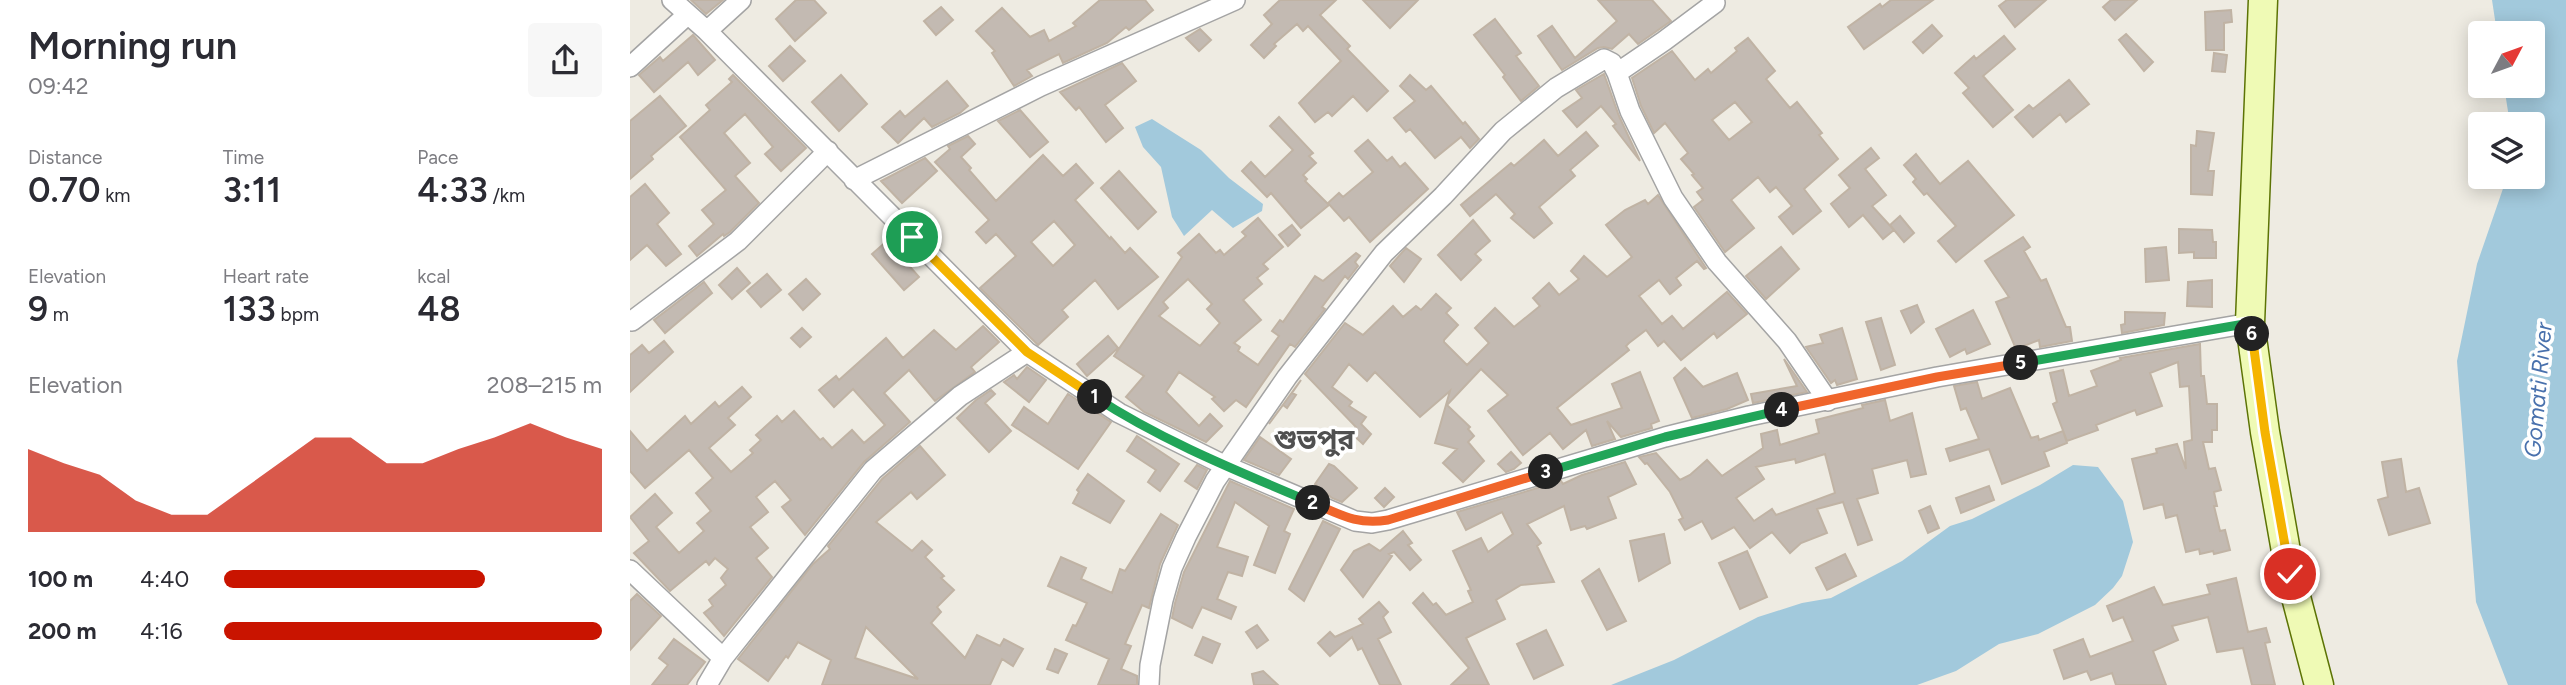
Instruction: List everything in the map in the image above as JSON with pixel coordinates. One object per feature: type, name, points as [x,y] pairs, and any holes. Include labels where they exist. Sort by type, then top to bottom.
[{"type":"street","points":[[672,0],[707,31],[1027,352],[1119,413],[1226,466],[1355,521],[1372,523],[1388,520],[1665,437],[1749,416],[1937,377],[2250,323]]},
{"type":"street","points":[[707,31],[741,0]]},
{"type":"street","points":[[854,180],[1041,86],[1235,0]]},
{"type":"street","points":[[2263,0],[2250,323],[2265,432],[2290,574],[2319,685]]},
{"type":"street","points":[[1617,73],[1715,3]]},
{"type":"street","points":[[630,67],[687,15]]},
{"type":"street","points":[[1149,685],[1156,631],[1172,568],[1203,503],[1287,377],[1384,253],[1443,196],[1503,131],[1556,88],[1604,59],[1612,63],[1617,73],[1630,111],[1673,198],[1717,262],[1787,341],[1828,401]]},
{"type":"street","points":[[632,321],[738,241],[828,151]]},
{"type":"street","points":[[707,685],[723,658],[873,470],[960,396],[1027,352]]},
{"type":"street","points":[[630,570],[723,658]]},
{"type":"water","name":"Gomati River","points":[[2492,0],[2566,0],[2566,685],[2508,685],[2476,602],[2457,361],[2477,264],[2503,189],[2545,189],[2545,112],[2508,112],[2506,98],[2545,98],[2545,21],[2495,21]]},
{"type":"water","points":[[1152,119],[1201,150],[1229,178],[1263,204],[1262,211],[1233,228],[1212,210],[1184,236],[1172,217],[1161,167],[1143,147],[1135,127]]},
{"type":"water","points":[[2073,465],[2098,467],[2123,501],[2133,542],[2122,576],[2113,588],[2095,605],[2038,634],[1999,644],[1956,671],[1917,685],[1611,685],[1674,660],[1758,617],[1802,603],[1831,598],[1902,561],[1950,526],[1972,519]]},
{"type":"building","points":[[691,0],[723,0],[706,14]]},
{"type":"building","points":[[796,0],[814,0],[826,13],[795,41],[776,19]]},
{"type":"building","points":[[1100,0],[1145,0],[1153,10],[1129,30],[1126,27],[1107,43],[1063,63],[1059,54],[1027,70],[1032,76],[1014,86],[992,53],[995,51],[976,31],[1002,8],[1030,37],[1044,30],[1049,41],[1076,26],[1073,23]]},
{"type":"building","points":[[1280,0],[1336,0],[1320,15],[1350,46],[1347,49],[1388,91],[1367,111],[1353,96],[1332,116],[1328,112],[1315,122],[1299,103],[1341,61],[1308,26],[1303,31],[1297,24],[1274,44],[1276,46],[1264,58],[1251,45],[1272,24],[1264,15]]},
{"type":"building","points":[[1363,0],[1418,0],[1390,28]]},
{"type":"building","points":[[1598,0],[1652,0],[1671,21],[1638,44],[1629,34],[1612,49],[1598,48],[1562,70],[1538,36],[1552,26],[1575,58],[1617,21]]},
{"type":"building","points":[[1891,0],[1933,0],[1864,49],[1848,27],[1880,4],[1882,7]]},
{"type":"building","points":[[2007,0],[2046,0],[2015,27],[1999,6]]},
{"type":"building","points":[[2111,0],[2137,0],[2115,20],[2103,7]]},
{"type":"building","points":[[941,7],[953,20],[936,35],[924,21]]},
{"type":"building","points":[[2231,10],[2232,22],[2224,23],[2224,50],[2206,50],[2205,12]]},
{"type":"building","points":[[1495,19],[1521,53],[1516,56],[1539,86],[1521,101],[1474,35]]},
{"type":"building","points":[[1932,25],[1942,36],[1923,53],[1913,42]]},
{"type":"building","points":[[1200,29],[1211,40],[1199,51],[1186,38]]},
{"type":"building","points":[[2126,34],[2153,62],[2144,71],[2119,40]]},
{"type":"building","points":[[693,35],[715,60],[698,75],[688,62],[654,92],[639,75],[660,57],[663,61]]},
{"type":"building","points":[[2004,36],[2015,49],[1983,76],[2013,110],[1993,127],[1963,93],[1969,88],[1955,73],[1974,56],[1976,59]]},
{"type":"building","points":[[1748,38],[1775,71],[1766,79],[1790,108],[1797,102],[1822,133],[1819,135],[1838,159],[1804,189],[1821,211],[1793,234],[1779,217],[1792,206],[1776,187],[1770,192],[1758,177],[1731,200],[1754,228],[1725,252],[1694,207],[1703,200],[1697,192],[1703,188],[1681,159],[1688,153],[1665,123],[1654,133],[1632,78],[1672,51],[1695,80],[1708,69],[1711,73],[1737,51],[1735,48]],"holes":[[[1735,102],[1752,122],[1729,140],[1712,120]]]},
{"type":"building","points":[[790,46],[805,61],[783,81],[769,66]]},
{"type":"building","points":[[2214,53],[2227,55],[2225,72],[2212,71]]},
{"type":"building","points":[[1122,63],[1136,81],[1105,105],[1123,128],[1106,142],[1079,107],[1076,110],[1060,92]]},
{"type":"building","points":[[1604,74],[1619,116],[1640,161],[1601,106],[1577,127],[1563,111],[1582,98],[1576,90]]},
{"type":"building","points":[[733,75],[806,148],[781,171],[765,154],[773,147],[745,114],[724,133],[750,163],[735,176],[759,203],[730,232],[724,236],[723,234],[697,256],[689,246],[714,224],[702,210],[726,190],[680,137],[710,110],[706,105],[732,82],[729,79]]},
{"type":"building","points":[[841,75],[867,104],[839,131],[812,102]]},
{"type":"building","points":[[1410,75],[1426,90],[1431,86],[1479,139],[1470,148],[1461,137],[1435,158],[1410,129],[1406,132],[1394,118],[1415,101],[1400,86]]},
{"type":"building","points":[[2069,80],[2089,104],[2066,122],[2060,114],[2033,137],[2015,117],[2029,105],[2033,109]]},
{"type":"building","points":[[947,81],[968,106],[960,113],[932,127],[924,118],[898,143],[882,127],[900,111],[905,117]]},
{"type":"building","points":[[660,96],[686,126],[651,156],[653,159],[630,179],[630,121]]},
{"type":"building","points":[[1020,110],[1048,142],[1030,157],[998,121]]},
{"type":"building","points":[[1279,117],[1313,153],[1309,156],[1316,163],[1303,175],[1307,179],[1305,181],[1329,205],[1301,228],[1271,193],[1267,197],[1242,171],[1251,162],[1265,177],[1293,150],[1270,126]]},
{"type":"building","points":[[2197,131],[2214,133],[2208,171],[2214,171],[2212,195],[2191,194],[2191,145],[2196,146]]},
{"type":"building","points":[[1586,132],[1598,146],[1570,170],[1575,176],[1539,207],[1552,223],[1534,238],[1511,218],[1515,214],[1496,194],[1470,216],[1461,205],[1511,163],[1514,166],[1544,140],[1558,156]]},
{"type":"building","points":[[968,136],[975,144],[961,157],[996,201],[1043,155],[1063,176],[1076,164],[1093,183],[1075,200],[1125,253],[1130,248],[1158,277],[1118,309],[1095,280],[1062,310],[1068,317],[1038,345],[980,288],[1016,256],[996,234],[986,243],[976,232],[989,220],[935,162],[950,149],[948,146]],"holes":[[[1054,221],[1075,245],[1053,266],[1031,242]]]},
{"type":"building","points":[[1368,140],[1387,161],[1392,157],[1400,167],[1405,163],[1428,189],[1370,242],[1349,217],[1344,221],[1328,203],[1339,193],[1343,197],[1373,172],[1355,151]]},
{"type":"building","points":[[1871,148],[1879,158],[1865,169],[1886,195],[1872,206],[1894,230],[1883,239],[1863,215],[1849,227],[1831,204],[1850,188],[1839,175]]},
{"type":"building","points":[[1916,154],[1940,184],[1968,161],[2014,215],[1956,262],[1938,241],[1956,226],[1927,193],[1924,195],[1913,182],[1916,179],[1904,165]]},
{"type":"building","points":[[925,158],[937,171],[902,203],[881,181]]},
{"type":"building","points":[[1119,171],[1156,212],[1138,229],[1101,188]]},
{"type":"building","points":[[645,184],[669,213],[657,224],[681,254],[666,266],[647,245],[630,260],[630,197]]},
{"type":"building","points":[[1658,195],[1706,268],[1697,261],[1676,278],[1681,285],[1670,294],[1659,280],[1639,296],[1662,324],[1672,316],[1683,329],[1727,292],[1747,314],[1717,338],[1714,333],[1681,360],[1664,341],[1658,346],[1646,330],[1626,346],[1629,350],[1557,408],[1571,425],[1622,408],[1612,384],[1640,372],[1659,421],[1651,424],[1652,428],[1621,437],[1607,421],[1615,439],[1592,446],[1586,430],[1563,449],[1550,433],[1523,455],[1488,411],[1508,395],[1481,369],[1447,405],[1470,427],[1468,429],[1474,436],[1468,442],[1484,461],[1463,482],[1443,463],[1457,449],[1435,443],[1450,391],[1420,417],[1375,372],[1367,381],[1349,364],[1332,387],[1352,402],[1349,406],[1366,417],[1361,424],[1371,434],[1363,444],[1351,433],[1356,427],[1305,374],[1345,323],[1363,335],[1393,306],[1403,317],[1416,306],[1421,310],[1436,294],[1451,308],[1446,313],[1458,325],[1444,342],[1467,365],[1489,343],[1475,328],[1495,308],[1514,327],[1540,306],[1533,298],[1549,283],[1559,295],[1579,279],[1571,271],[1584,256],[1607,277],[1632,257],[1606,225],[1625,210],[1645,200],[1648,204]]},
{"type":"building","points":[[1900,216],[1914,233],[1904,242],[1890,225]]},
{"type":"building","points":[[1258,218],[1283,247],[1263,264],[1268,269],[1257,278],[1262,284],[1243,300],[1261,320],[1234,343],[1240,347],[1238,351],[1258,365],[1279,336],[1272,331],[1280,320],[1283,322],[1315,276],[1323,281],[1356,253],[1360,256],[1355,262],[1358,266],[1348,279],[1345,276],[1322,307],[1325,309],[1295,347],[1290,344],[1246,407],[1236,400],[1224,411],[1212,399],[1215,397],[1179,372],[1166,392],[1199,426],[1210,414],[1222,426],[1206,442],[1144,412],[1126,397],[1144,376],[1114,356],[1182,257],[1178,253],[1199,234],[1216,253],[1220,250],[1224,255],[1246,236],[1242,232]],"holes":[[[1188,279],[1212,304],[1207,309],[1220,323],[1200,346],[1159,316],[1168,308],[1163,302]]]},
{"type":"building","points":[[1473,220],[1490,241],[1475,254],[1481,260],[1461,280],[1438,255]]},
{"type":"building","points":[[1292,225],[1300,235],[1288,246],[1279,235]]},
{"type":"building","points":[[2179,229],[2212,230],[2213,242],[2216,242],[2216,258],[2194,258],[2194,252],[2179,253]]},
{"type":"building","points":[[2023,237],[2030,247],[2024,251],[2041,281],[2046,279],[2066,327],[2070,327],[2072,341],[2040,347],[2039,340],[2016,349],[1996,302],[2009,297],[1985,261]]},
{"type":"building","points":[[887,241],[919,277],[904,290],[872,254]]},
{"type":"building","points":[[1781,247],[1799,269],[1766,299],[1746,276]]},
{"type":"building","points":[[2166,247],[2169,280],[2146,282],[2145,249]]},
{"type":"building","points":[[1406,248],[1421,259],[1404,282],[1390,266]]},
{"type":"building","points":[[737,268],[750,283],[732,299],[719,285]]},
{"type":"building","points":[[767,274],[781,290],[761,307],[747,291]]},
{"type":"building","points":[[806,279],[820,294],[803,310],[789,294]]},
{"type":"building","points":[[2212,280],[2212,307],[2187,306],[2188,282]]},
{"type":"building","points":[[704,282],[712,293],[665,333],[654,320]]},
{"type":"building","points":[[1917,305],[1924,322],[1911,333],[1901,311]]},
{"type":"building","points":[[1973,310],[1990,344],[1967,354],[1965,349],[1950,357],[1936,329]]},
{"type":"building","points":[[2125,312],[2165,313],[2164,325],[2122,333],[2121,325],[2125,324]]},
{"type":"building","points":[[1881,318],[1895,365],[1881,370],[1866,322]]},
{"type":"building","points":[[983,326],[999,342],[971,367],[975,372],[935,401],[909,370],[884,393],[910,422],[864,462],[805,535],[782,507],[791,500],[775,481],[756,497],[768,512],[750,527],[768,548],[756,558],[772,577],[724,636],[704,613],[713,606],[709,600],[726,585],[721,578],[728,569],[715,558],[709,565],[706,561],[670,591],[634,553],[649,541],[630,517],[655,494],[672,513],[656,527],[679,553],[704,531],[697,523],[711,511],[696,493],[713,478],[689,450],[645,488],[630,471],[630,431],[647,451],[685,416],[691,424],[715,402],[719,407],[742,387],[751,397],[728,418],[735,425],[709,448],[731,472],[753,453],[750,450],[761,440],[756,435],[777,416],[782,422],[794,411],[820,440],[823,438],[832,448],[852,430],[864,443],[885,425],[853,389],[834,407],[819,390],[836,376],[839,380],[886,338],[903,358],[934,330],[956,350]]},
{"type":"building","points":[[802,328],[811,337],[800,347],[791,338]]},
{"type":"building","points":[[1842,328],[1857,379],[1837,385],[1835,380],[1831,383],[1806,347],[1823,343],[1820,335]]},
{"type":"building","points":[[1108,336],[1118,348],[1087,376],[1077,364]]},
{"type":"building","points":[[664,341],[673,352],[630,392],[630,355],[642,345],[649,353]]},
{"type":"building","points":[[2200,344],[2201,376],[2204,376],[2207,404],[2217,404],[2217,430],[2212,430],[2212,442],[2203,442],[2209,469],[2215,468],[2221,490],[2214,492],[2217,506],[2214,506],[2220,531],[2225,530],[2230,550],[2214,554],[2213,551],[2200,554],[2199,549],[2186,552],[2177,515],[2166,518],[2163,504],[2144,509],[2132,459],[2157,453],[2156,449],[2177,444],[2186,469],[2184,442],[2192,440],[2189,386],[2180,387],[2178,362],[2150,373],[2162,406],[2137,415],[2135,410],[2096,425],[2098,430],[2067,441],[2053,404],[2057,402],[2050,373],[2063,370],[2069,396],[2097,386],[2091,371],[2121,360],[2120,358]]},
{"type":"building","points":[[1784,359],[1807,392],[1753,403],[1751,394],[1797,386]]},
{"type":"building","points":[[1027,367],[1046,380],[1029,402],[1004,382],[1014,375],[1017,379]]},
{"type":"building","points":[[1685,368],[1703,387],[1737,373],[1748,400],[1727,409],[1692,418],[1674,378]]},
{"type":"building","points":[[1301,380],[1292,393],[1296,395],[1287,408],[1283,405],[1269,424]]},
{"type":"building","points":[[1977,382],[1982,399],[2010,388],[2031,438],[2038,436],[2039,440],[2063,431],[2067,443],[2044,452],[2049,466],[2002,484],[1989,449],[1950,461],[1946,449],[1979,439],[1966,408],[1961,410],[1954,386]]},
{"type":"building","points":[[991,390],[995,394],[985,403],[1011,431],[989,452],[957,418]]},
{"type":"building","points":[[1068,394],[1111,422],[1078,469],[1012,425],[1024,407],[1048,424]]},
{"type":"building","points":[[1885,400],[1890,421],[1912,413],[1926,474],[1911,477],[1907,460],[1872,469],[1878,493],[1857,499],[1872,540],[1858,545],[1843,502],[1817,509],[1827,533],[1801,543],[1790,553],[1772,532],[1750,548],[1734,527],[1712,539],[1702,521],[1685,530],[1679,520],[1683,518],[1670,492],[1639,457],[1656,453],[1680,480],[1707,460],[1722,476],[1763,448],[1761,434],[1777,430],[1780,445],[1819,433],[1816,420],[1863,408],[1862,405]],"holes":[[[1825,454],[1835,493],[1776,515],[1772,509],[1754,521],[1736,498],[1764,479],[1756,467],[1795,459],[1796,463]]]},
{"type":"building","points":[[1137,436],[1179,464],[1160,491],[1148,482],[1156,470],[1127,451]]},
{"type":"building","points":[[1260,437],[1291,459],[1279,475],[1244,460]]},
{"type":"building","points":[[920,446],[945,475],[917,499],[911,492],[876,522],[912,551],[922,541],[932,550],[925,557],[954,590],[937,607],[941,612],[931,623],[965,658],[977,635],[1000,646],[1004,639],[1023,649],[1013,666],[1002,659],[990,685],[822,685],[831,660],[798,642],[768,681],[738,659],[813,564],[830,549],[828,546],[882,479]],"holes":[[[866,627],[918,679],[855,658]]]},
{"type":"building","points":[[1511,452],[1521,463],[1506,472],[1498,464]]},
{"type":"building","points":[[2401,459],[2406,492],[2419,488],[2430,523],[2389,535],[2378,500],[2388,497],[2382,462]]},
{"type":"building","points":[[1625,462],[1636,484],[1608,497],[1616,518],[1587,529],[1585,526],[1571,530],[1564,506],[1527,524],[1541,543],[1537,546],[1554,582],[1521,585],[1496,600],[1505,619],[1466,638],[1489,685],[1451,685],[1469,668],[1413,603],[1423,593],[1446,615],[1473,602],[1468,591],[1471,590],[1453,551],[1481,538],[1488,552],[1513,534],[1502,512],[1466,530],[1457,512],[1561,481],[1563,484],[1582,475]]},
{"type":"building","points":[[1329,464],[1357,488],[1342,502],[1332,498],[1315,484]]},
{"type":"building","points":[[1197,465],[1207,470],[1197,489],[1185,481]]},
{"type":"building","points":[[1088,474],[1124,501],[1110,523],[1073,503],[1079,492],[1077,490]]},
{"type":"building","points":[[1230,481],[1294,509],[1284,531],[1290,534],[1275,573],[1254,565],[1269,526],[1235,502],[1217,547],[1248,557],[1242,576],[1228,572],[1217,599],[1236,607],[1231,619],[1202,607],[1192,628],[1172,618],[1175,603],[1184,572]]},
{"type":"building","points":[[1989,486],[1994,500],[1961,513],[1956,498]]},
{"type":"building","points":[[1385,488],[1394,497],[1384,507],[1375,498]]},
{"type":"building","points":[[1930,506],[1939,528],[1928,533],[1919,511]]},
{"type":"building","points":[[1161,514],[1178,525],[1160,564],[1149,608],[1142,605],[1125,644],[1131,646],[1121,669],[1137,676],[1137,685],[1098,685],[1109,659],[1066,640],[1087,603],[1048,586],[1061,557],[1086,568],[1081,579],[1112,593],[1120,569],[1125,571]]},
{"type":"building","points":[[1323,521],[1340,529],[1304,601],[1289,589]]},
{"type":"building","points":[[1403,531],[1412,543],[1408,545],[1421,560],[1410,570],[1394,552],[1389,554],[1392,556],[1363,597],[1341,570],[1354,551],[1369,544],[1380,551]]},
{"type":"building","points":[[1664,534],[1670,563],[1639,581],[1630,541]]},
{"type":"building","points":[[1747,551],[1767,597],[1740,609],[1719,563]]},
{"type":"building","points":[[1845,554],[1856,576],[1827,590],[1816,568]]},
{"type":"building","points":[[1599,569],[1626,621],[1607,630],[1582,581]]},
{"type":"building","points":[[2236,578],[2248,632],[2266,628],[2270,642],[2265,643],[2275,685],[2252,685],[2243,648],[2217,652],[2208,617],[2172,626],[2178,640],[2153,651],[2166,685],[2116,685],[2112,673],[2091,680],[2087,671],[2064,679],[2054,650],[2083,639],[2090,657],[2133,641],[2123,617],[2113,621],[2107,606],[2154,587],[2163,605],[2210,594],[2207,585]]},
{"type":"building","points":[[637,594],[661,616],[630,650],[630,601]]},
{"type":"building","points":[[1379,602],[1388,612],[1383,617],[1391,632],[1378,639],[1401,685],[1380,685],[1362,648],[1358,650],[1352,637],[1330,656],[1318,643],[1330,632],[1335,637],[1363,624],[1359,619]]},
{"type":"building","points":[[1257,625],[1268,640],[1257,648],[1246,632]]},
{"type":"building","points":[[1546,630],[1563,665],[1534,679],[1517,644]]},
{"type":"building","points":[[1203,637],[1220,644],[1212,663],[1195,655]]},
{"type":"building","points":[[674,639],[705,662],[687,685],[652,685],[668,665],[659,658]]},
{"type":"building","points":[[1055,649],[1067,654],[1058,673],[1047,669]]},
{"type":"building","points":[[1263,671],[1278,685],[1254,685],[1252,674]]},
{"type":"district","name":"শুভপুর","points":[[1314,439]]},
{"type":"route","points":[[912,237],[1027,352],[1119,413],[1226,466],[1355,521],[1372,523],[1665,437],[1749,416],[1937,377],[2250,323],[2265,432],[2290,574]]}]
